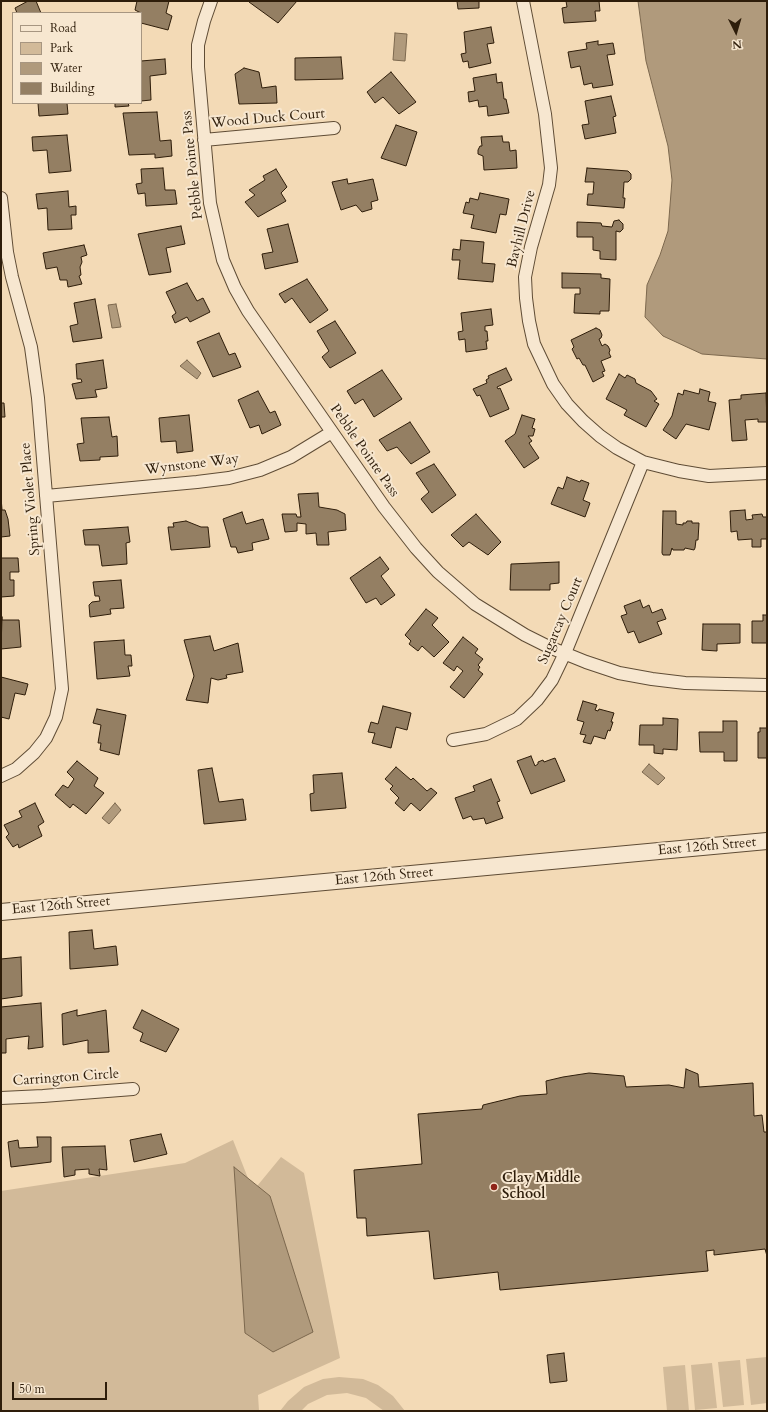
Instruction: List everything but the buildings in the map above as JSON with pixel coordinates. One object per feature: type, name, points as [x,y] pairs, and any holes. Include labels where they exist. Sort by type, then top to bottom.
[{"type":"street","name":"Pebble Pointe Pass","points":[[211,1],[198,45],[198,67],[210,203],[216,233],[224,260],[235,288],[248,311],[384,507],[416,548],[438,572],[475,604],[531,638],[586,662],[619,673],[652,679],[685,683],[767,685]]},
{"type":"street","name":"Bayhill Drive","points":[[523,1],[545,114],[551,168],[525,277],[529,321],[534,344],[553,384],[567,404],[600,436],[617,448],[643,462],[679,471],[709,476],[767,473]]},
{"type":"street","name":"Wood Duck Court","points":[[204,140],[334,128]]},
{"type":"street","name":"Spring Violet Place","points":[[1,198],[6,245],[12,277],[31,347],[38,398],[62,689],[56,717],[46,738],[34,753],[16,769],[1,776]]},
{"type":"street","name":"Wynstone Way","points":[[46,496],[229,478],[260,470],[291,458],[332,432]]},
{"type":"street","name":"Sugarcay Court","points":[[453,740],[486,734],[517,719],[537,700],[548,685],[565,653],[643,462]]},
{"type":"street","name":"East 126th Street","points":[[1,912],[767,841]]},
{"type":"street","name":"Carrington Circle","points":[[1,1098],[133,1088]]},
{"type":"green space","points":[[233,1140],[253,1191],[281,1157],[304,1173],[340,1358],[258,1395],[259,1411],[1,1411],[1,1191],[185,1163]]},
{"type":"green space","points":[[767,1357],[767,1403],[751,1405],[746,1359]]},
{"type":"green space","points":[[740,1360],[744,1405],[723,1407],[718,1362]]},
{"type":"green space","points":[[712,1363],[717,1408],[695,1410],[691,1365]]},
{"type":"green space","points":[[685,1365],[689,1411],[667,1411],[663,1367]]},
{"type":"green space","points":[[339,1377],[363,1379],[378,1385],[393,1396],[405,1411],[384,1411],[366,1398],[347,1393],[327,1395],[308,1404],[301,1411],[280,1411],[288,1401],[304,1387],[323,1379]]},
{"type":"water","points":[[638,1],[767,1],[767,359],[702,354],[663,336],[645,317],[647,285],[660,255],[668,231],[672,180],[668,146],[646,61]]},
{"type":"water","points":[[395,33],[407,34],[405,61],[393,60]]},
{"type":"water","points":[[116,304],[121,327],[112,328],[108,305]]},
{"type":"water","points":[[187,360],[201,373],[197,379],[180,366]]},
{"type":"water","points":[[649,764],[665,778],[658,785],[642,772]]},
{"type":"water","points":[[115,803],[121,810],[109,824],[102,818]]},
{"type":"water","points":[[234,1167],[270,1196],[313,1332],[273,1352],[245,1333]]},
{"type":"place","name":"Clay Middle School","points":[[494,1187]]}]
